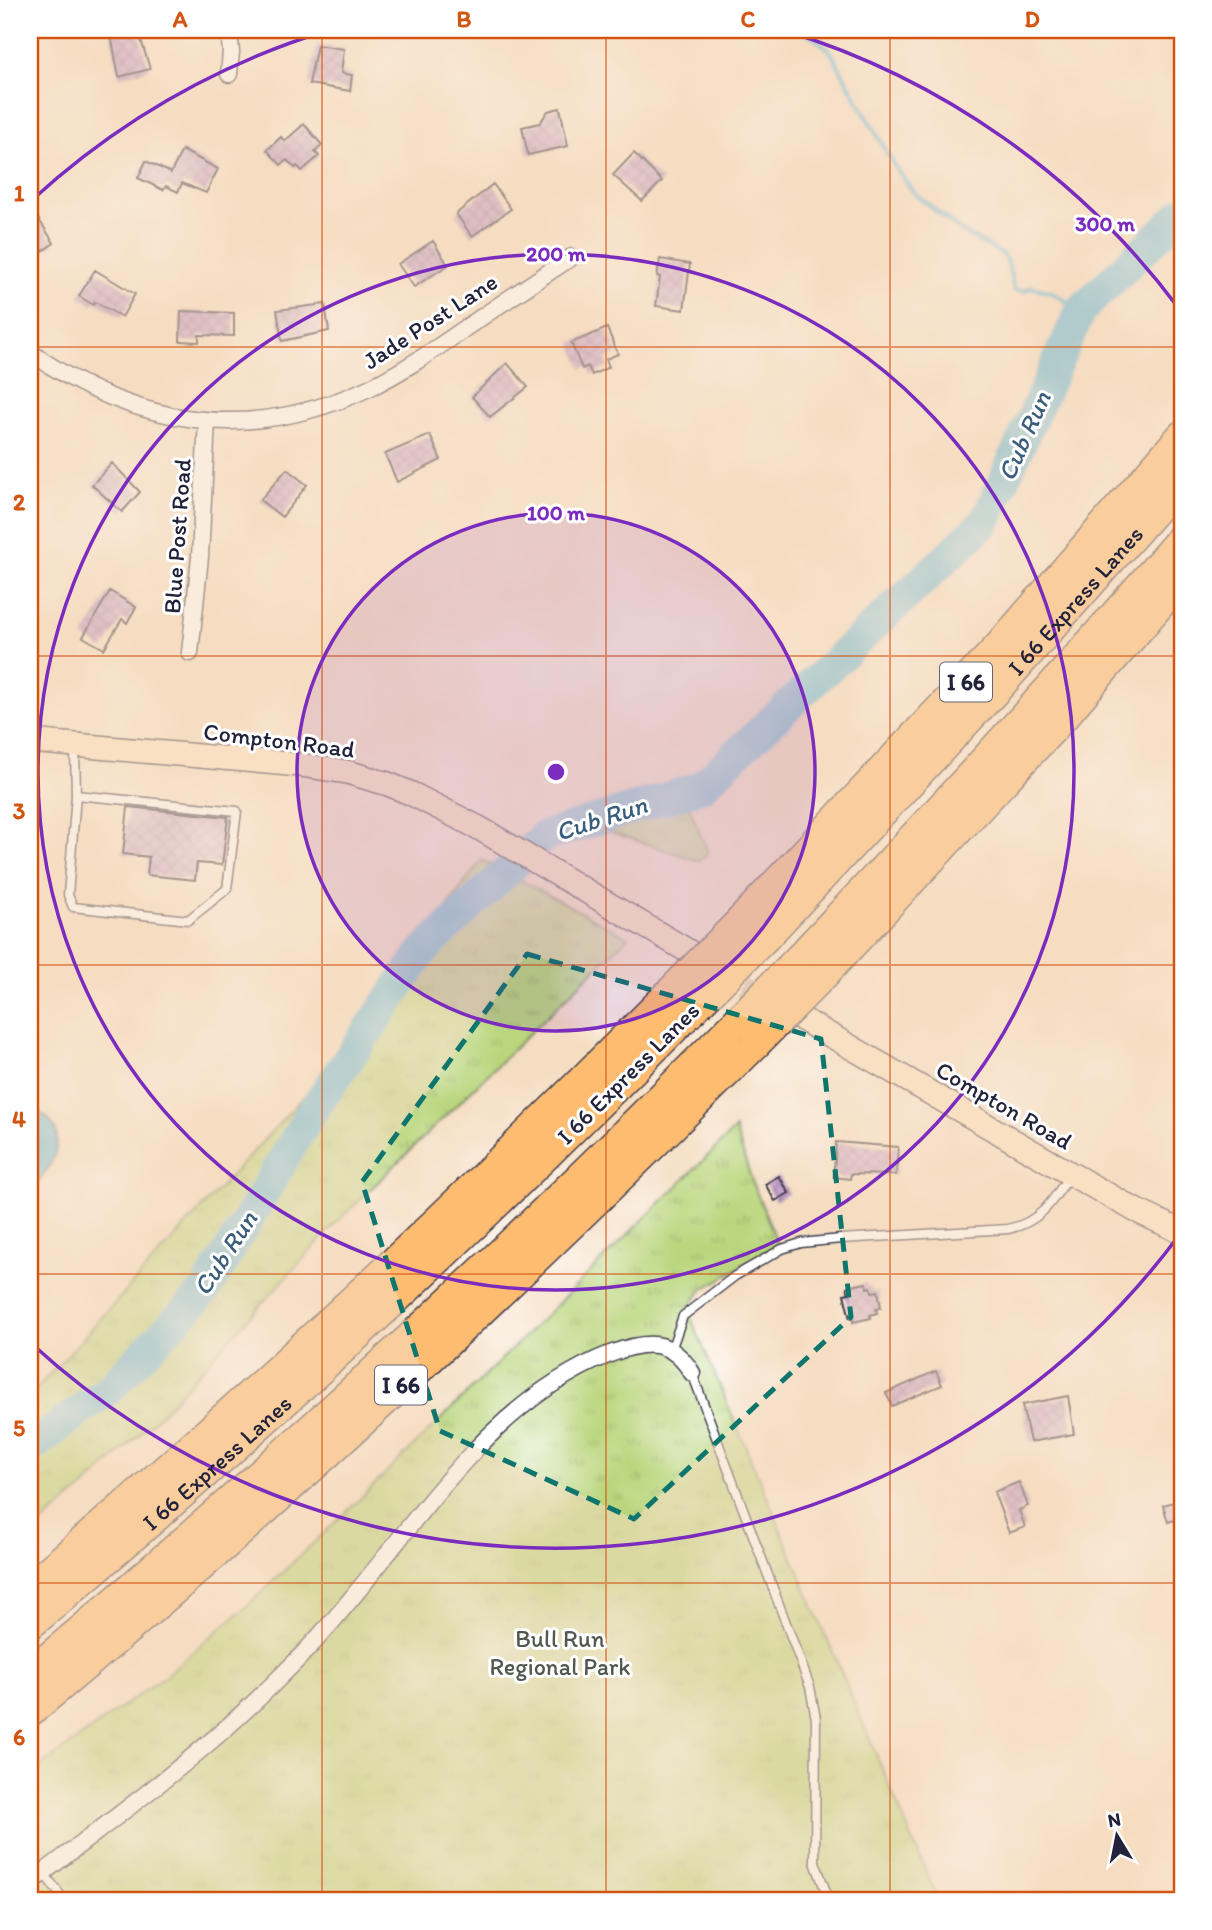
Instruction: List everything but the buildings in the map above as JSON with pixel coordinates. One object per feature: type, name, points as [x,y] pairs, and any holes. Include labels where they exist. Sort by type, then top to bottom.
[{"type":"highway","name":"I 66","points":[[30,1587],[210,1431],[373,1283],[540,1123],[679,1004],[755,928],[1182,436]]},
{"type":"highway","name":"I 66 Express Lanes","points":[[755,928],[1000,685],[1182,479]]},
{"type":"highway","name":"I 66 Express Lanes","points":[[30,1674],[309,1433],[426,1326],[618,1142],[731,1028],[809,968],[952,798],[1182,538]]},
{"type":"highway","name":"I 66","points":[[30,1712],[224,1546],[468,1324],[757,1042],[809,968],[1045,737],[1182,578]]},
{"type":"highway","name":"I 66 Express Lanes","points":[[30,1624],[202,1475],[339,1350],[572,1129],[679,1004]]},
{"type":"street","points":[[229,30],[229,74]]},
{"type":"street","name":"Jade Post Lane","points":[[30,352],[59,373],[95,392],[136,407],[176,417],[237,421],[285,415],[326,404],[370,387],[412,364],[572,257]]},
{"type":"street","name":"Blue Post Road","points":[[190,653],[200,557],[207,421]]},
{"type":"street","name":"Compton Road","points":[[30,741],[300,765],[347,772],[412,794],[479,828],[688,951]]},
{"type":"street","name":"Compton Road","points":[[802,1018],[1071,1174],[1135,1210],[1182,1232]]},
{"type":"street","points":[[30,1883],[211,1740],[272,1686],[349,1602],[457,1469],[523,1405],[573,1371],[621,1350],[651,1344],[659,1344],[681,1356],[692,1373]]},
{"type":"lane","points":[[75,744],[76,795],[68,895],[73,907],[188,920],[227,888],[237,811],[76,795]]},
{"type":"lane","points":[[671,1350],[683,1316],[734,1276],[782,1249],[801,1243],[841,1239],[1008,1229],[1026,1225],[1045,1209],[1071,1174]]},
{"type":"lane","points":[[692,1373],[810,1687],[816,1718],[815,1862],[829,1900]]},
{"type":"lane","points":[[43,1872],[64,1900]]},
{"type":"highlighted area","points":[[527,954],[821,1039],[851,1317],[634,1519],[440,1431],[362,1182]]},
{"type":"green space","points":[[680,783],[708,854],[699,861],[591,826]]},
{"type":"green space","points":[[482,860],[628,937],[334,1225],[161,1414],[79,1492],[30,1533],[30,1396],[314,1085]]},
{"type":"green space","name":"Bull Run Regional Park","points":[[735,1129],[753,1184],[778,1244],[702,1290],[687,1309],[938,1900],[30,1900],[30,1774],[162,1678],[246,1607],[363,1496]]},
{"type":"water","points":[[30,1107],[44,1115],[53,1125],[57,1146],[47,1169],[30,1192]]},
{"type":"waterway","points":[[803,30],[829,49],[895,167],[915,194],[961,231],[1002,254],[1008,263],[1014,290],[1024,291],[1031,287],[1051,292],[1081,310]]},
{"type":"waterway","name":"Cub Run","points":[[30,1448],[108,1390],[206,1290],[309,1116],[423,951],[543,837],[701,787],[985,522],[1081,310],[1182,213]]},
{"type":"tunnel","points":[[715,967],[775,1003]]}]
